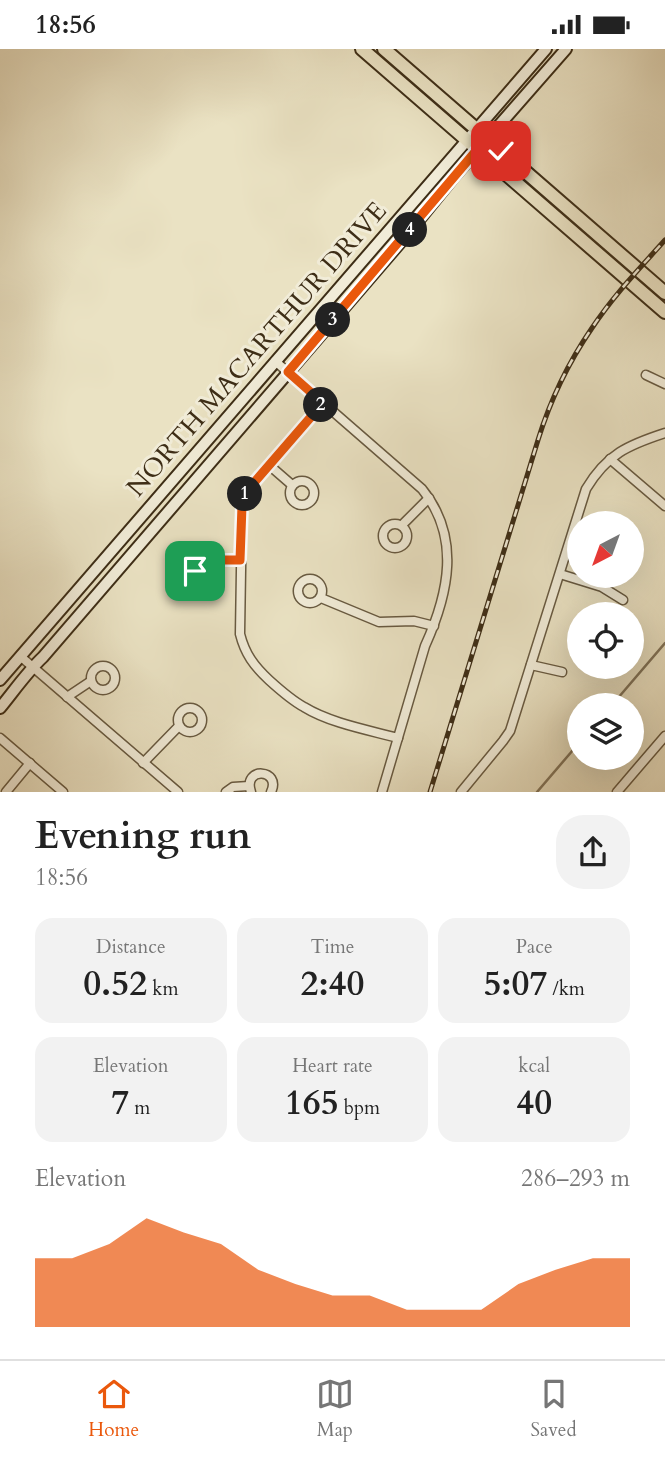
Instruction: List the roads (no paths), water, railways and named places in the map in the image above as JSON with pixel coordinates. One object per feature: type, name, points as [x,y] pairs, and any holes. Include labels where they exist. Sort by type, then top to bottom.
[{"type":"main road","points":[[362,49],[665,312]]},
{"type":"main road","points":[[384,49],[665,293]]},
{"type":"main road","name":"NORTH MACARTHUR DRIVE","points":[[0,680],[546,49]]},
{"type":"main road","name":"NORTH MACARTHUR DRIVE","points":[[0,708],[477,149],[566,49]]},
{"type":"street","points":[[275,361],[422,489],[441,519],[447,540],[446,581],[382,792]]},
{"type":"street","points":[[646,375],[665,384]]},
{"type":"street","points":[[323,403],[245,493],[240,560],[240,634],[250,660],[288,697],[306,709],[398,739]]},
{"type":"street","points":[[461,792],[510,731],[586,489],[610,459],[628,446],[665,433]]},
{"type":"street","points":[[610,459],[665,506]]},
{"type":"street","points":[[270,465],[292,485]]},
{"type":"street","points":[[402,526],[429,498]]},
{"type":"street","points":[[214,560],[240,560]]},
{"type":"street","points":[[560,574],[602,587],[623,600]]},
{"type":"street","points":[[321,598],[379,622],[414,621],[434,627]]},
{"type":"street","points":[[20,656],[177,792]]},
{"type":"street","points":[[531,665],[562,672]]},
{"type":"street","points":[[66,697],[90,681]]},
{"type":"street","points":[[144,763],[179,726]]},
{"type":"street","points":[[617,792],[665,736]]},
{"type":"street","points":[[0,738],[63,792]]},
{"type":"street","points":[[6,792],[30,763]]},
{"type":"street","points":[[226,792],[233,787],[250,789],[252,776],[259,773],[272,779],[274,786],[271,792]]},
{"type":"waterway","points":[[622,693],[665,643]]},
{"type":"waterway","points":[[537,792],[567,757]]},
{"type":"railway","points":[[430,792],[548,411],[575,355],[600,316],[665,240]]}]
